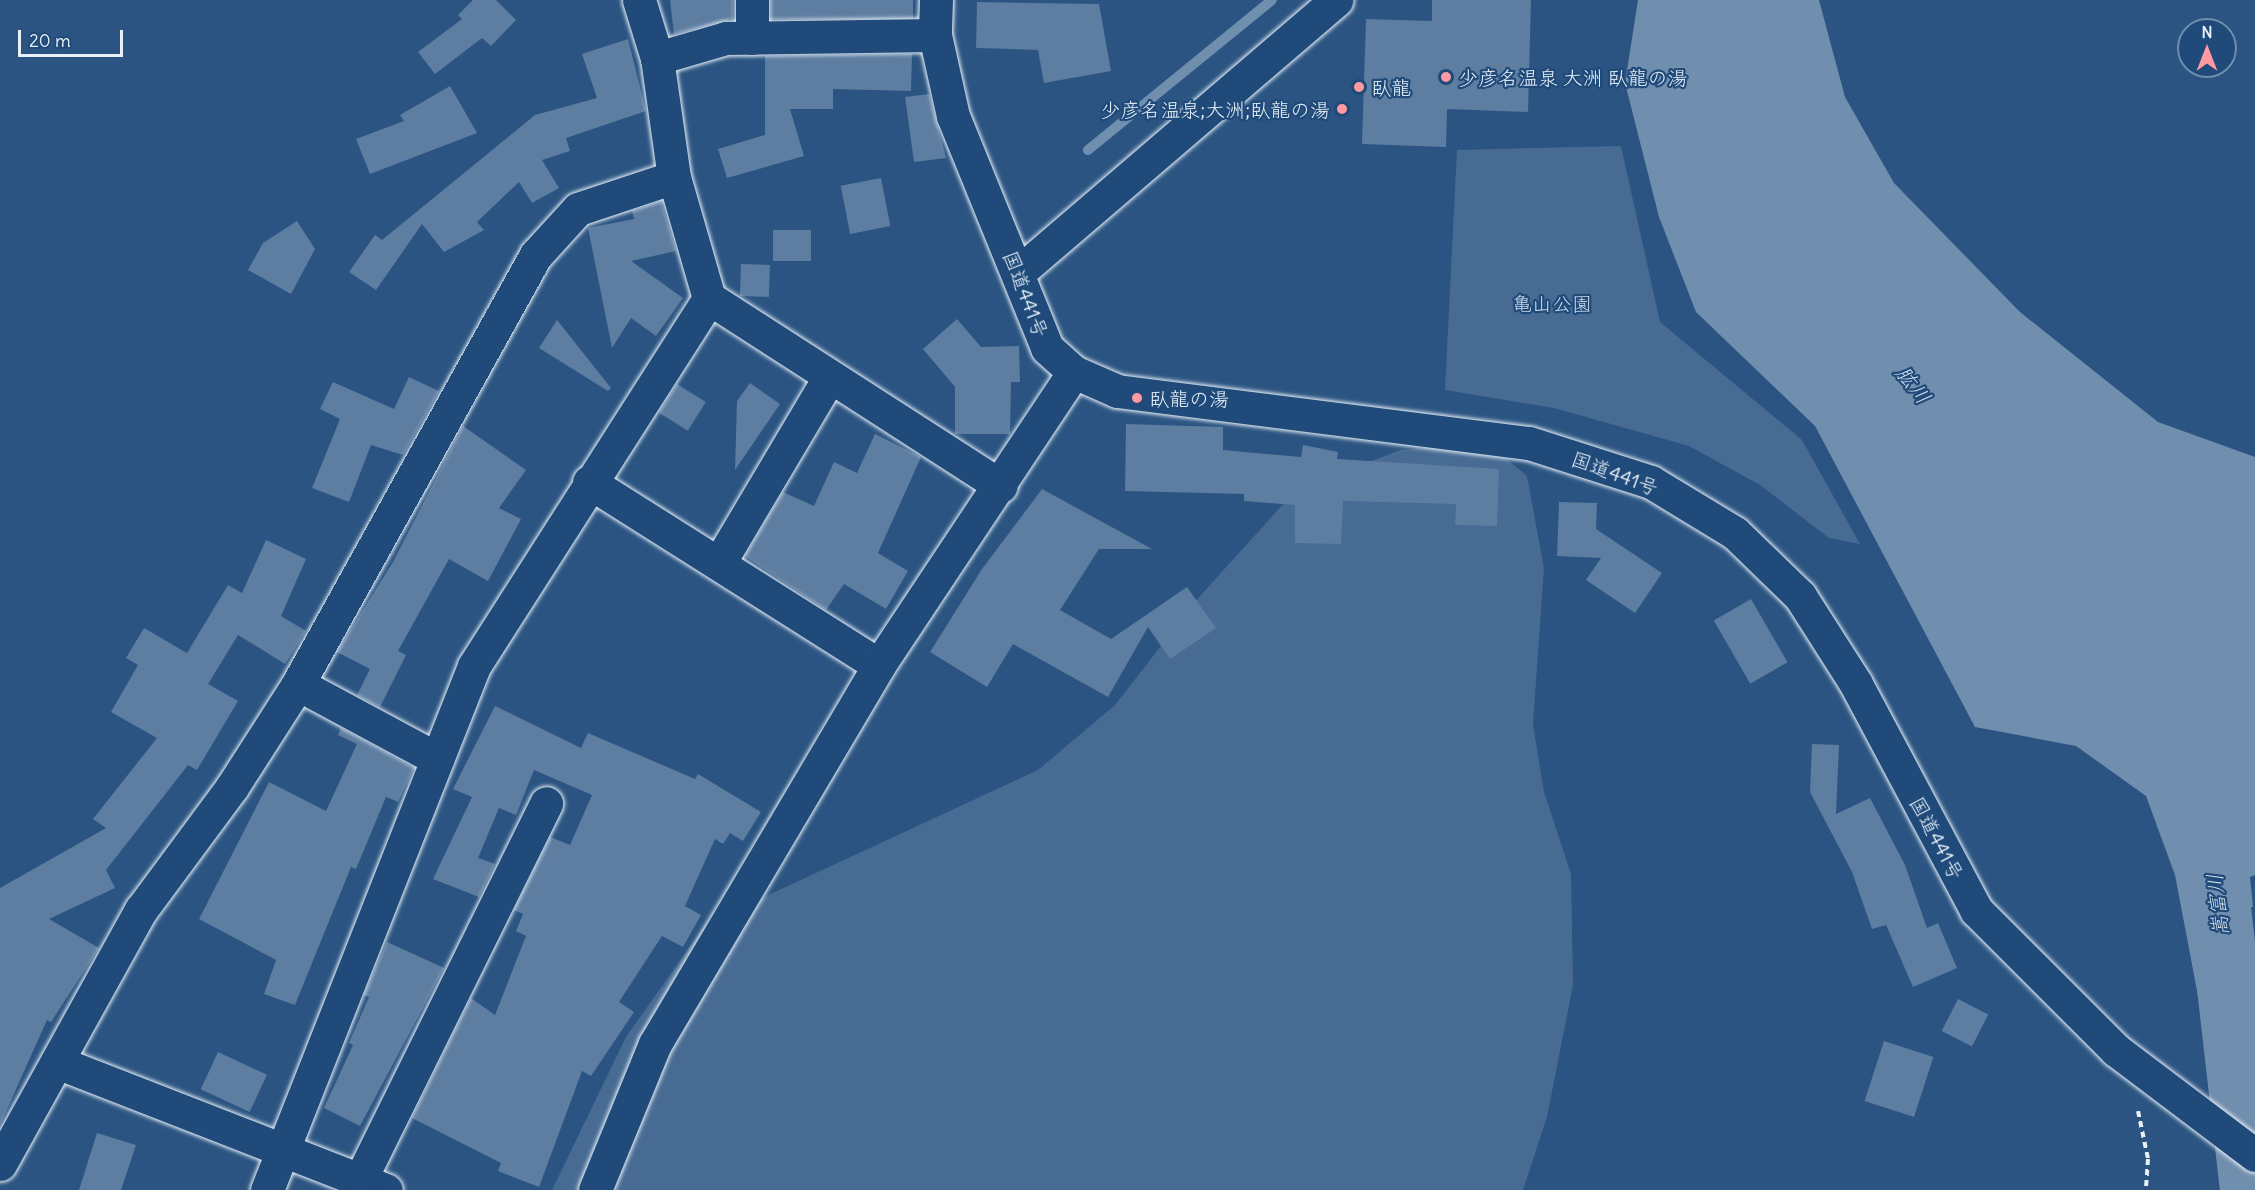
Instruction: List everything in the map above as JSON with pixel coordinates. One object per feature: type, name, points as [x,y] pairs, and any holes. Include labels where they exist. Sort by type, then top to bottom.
[{"type":"main road","points":[[639,0],[657,58],[674,177],[709,298],[1001,486]]},
{"type":"main road","points":[[752,0],[752,38]]},
{"type":"main road","name":"国道441号","points":[[936,0],[935,35],[953,117],[1019,272],[1047,348],[1074,372],[1117,391],[1529,443],[1652,482],[1734,533],[1800,596],[1856,684],[1976,910],[2116,1050],[2255,1155]]},
{"type":"main road","points":[[1019,272],[1336,0]]},
{"type":"main road","points":[[657,58],[726,38],[935,35]]},
{"type":"main road","points":[[0,1164],[141,910],[232,787],[298,684],[536,255],[578,209],[674,177]]},
{"type":"main road","points":[[267,1190],[474,666],[589,482],[709,298]]},
{"type":"main road","points":[[595,1190],[655,1044],[879,665],[1001,486],[1074,372]]},
{"type":"main road","points":[[719,563],[830,376]]},
{"type":"main road","points":[[589,482],[879,665]]},
{"type":"main road","points":[[298,684],[437,759]]},
{"type":"main road","points":[[57,1062],[374,1184],[546,803]]},
{"type":"path","points":[[2137,1105],[2148,1159],[2146,1190]]},
{"type":"green space","name":"亀山公園","points":[[1621,146],[1660,322],[1802,440],[1860,544],[1829,538],[1760,485],[1689,446],[1554,408],[1445,390],[1457,150]]},
{"type":"green space","points":[[1488,443],[1527,476],[1544,568],[1533,724],[1544,792],[1571,874],[1573,985],[1547,1117],[1523,1190],[552,1190],[626,1037],[706,924],[1038,770],[1115,705],[1200,596],[1295,491],[1400,450]]},
{"type":"water","name":"肱川","points":[[1638,0],[1819,0],[1845,97],[1894,183],[2020,312],[2158,422],[2255,457],[2255,875],[2250,877],[2253,907],[2237,907],[2255,965],[2255,994],[2198,996],[2175,875],[2146,796],[2076,746],[1975,727],[1815,426],[1696,312],[1659,217],[1625,83]]},
{"type":"building","points":[[473,0],[496,0],[516,20],[491,46],[482,38],[435,74],[418,52],[462,19],[458,15]]},
{"type":"building","points":[[670,0],[733,0],[733,19],[674,34]]},
{"type":"building","points":[[771,0],[913,0],[913,19],[771,19]]},
{"type":"building","name":"少彦名温泉 大洲 臥龍の湯","points":[[1432,0],[1531,0],[1528,112],[1447,109],[1446,147],[1362,144],[1366,19],[1432,21]]},
{"type":"building","points":[[977,2],[1099,4],[1111,71],[1044,83],[1038,50],[976,48]]},
{"type":"building","points":[[628,39],[646,111],[566,138],[570,151],[542,160],[559,188],[532,203],[519,182],[477,222],[484,230],[444,252],[422,224],[376,290],[349,272],[375,235],[382,240],[535,115],[597,98],[582,54]]},
{"type":"building","points":[[912,54],[911,91],[833,89],[833,109],[790,109],[804,156],[727,178],[718,149],[765,135],[765,56]]},
{"type":"building","points":[[450,86],[477,133],[370,174],[356,139],[404,121],[400,115]]},
{"type":"building","points":[[929,94],[946,158],[914,162],[905,97]]},
{"type":"building","points":[[881,178],[890,226],[850,234],[841,186]]},
{"type":"building","points":[[661,201],[676,251],[631,261],[683,298],[656,336],[631,318],[612,348],[588,228],[634,219],[632,211]]},
{"type":"building","points":[[297,221],[315,249],[291,294],[248,270],[263,243]]},
{"type":"building","points":[[773,230],[811,230],[811,261],[773,261]]},
{"type":"building","points":[[741,264],[770,265],[769,297],[740,296]]},
{"type":"building","points":[[957,319],[981,347],[1019,346],[1020,382],[1011,382],[1010,434],[955,434],[955,387],[923,349]]},
{"type":"building","points":[[557,320],[611,388],[608,391],[539,348]]},
{"type":"building","points":[[409,377],[439,391],[403,455],[371,445],[349,502],[312,488],[340,419],[320,409],[333,382],[394,409]]},
{"type":"building","points":[[750,383],[780,404],[735,470],[737,401]]},
{"type":"building","points":[[677,384],[706,402],[688,431],[659,413]]},
{"type":"building","points":[[1126,424],[1223,427],[1223,450],[1301,457],[1303,445],[1338,452],[1337,459],[1499,469],[1497,526],[1455,525],[1456,504],[1343,501],[1341,544],[1295,543],[1295,505],[1244,501],[1244,494],[1125,491]]},
{"type":"building","points":[[463,426],[526,470],[499,508],[521,519],[488,581],[449,559],[398,651],[406,655],[380,707],[357,695],[370,669],[337,652],[393,562]]},
{"type":"building","points":[[875,434],[921,457],[878,553],[908,571],[886,609],[844,584],[826,610],[745,556],[783,492],[814,506],[834,462],[857,473]]},
{"type":"building","points":[[1042,489],[1152,549],[1099,549],[1060,610],[1111,639],[1187,587],[1216,628],[1170,659],[1148,627],[1108,697],[1013,644],[987,687],[930,652],[982,569]]},
{"type":"building","points":[[1559,502],[1597,503],[1596,529],[1662,573],[1635,613],[1586,580],[1601,558],[1557,556]]},
{"type":"building","points":[[266,540],[306,559],[281,616],[306,631],[285,664],[238,635],[208,684],[238,701],[197,770],[188,765],[106,870],[115,888],[49,919],[99,948],[51,1022],[47,1020],[0,1125],[0,888],[106,828],[93,819],[157,738],[111,712],[138,665],[126,658],[144,628],[187,653],[228,585],[242,593]]},
{"type":"building","points":[[1751,599],[1788,662],[1750,684],[1714,620]]},
{"type":"building","points":[[495,706],[581,748],[588,733],[695,779],[698,774],[761,812],[743,841],[730,833],[723,844],[715,839],[685,906],[701,915],[683,947],[662,936],[619,1002],[634,1012],[591,1076],[582,1071],[539,1187],[498,1171],[501,1163],[412,1118],[471,998],[495,1015],[526,936],[516,931],[523,914],[514,910],[550,837],[570,845],[592,795],[534,770],[516,815],[499,808],[478,858],[495,864],[479,897],[433,879],[472,797],[453,789]]},
{"type":"building","points":[[341,728],[414,768],[398,802],[386,797],[356,869],[351,867],[295,1005],[264,994],[276,960],[199,919],[269,782],[326,811],[357,744],[338,735]]},
{"type":"building","points":[[1812,744],[1839,745],[1836,814],[1870,798],[1905,865],[1927,928],[1938,923],[1957,968],[1913,987],[1886,925],[1872,929],[1852,872],[1810,792]]},
{"type":"building","points":[[387,942],[444,968],[360,1126],[324,1108],[353,1045],[349,1043],[369,997],[364,995]]},
{"type":"building","points":[[1958,999],[1988,1014],[1972,1047],[1942,1031]]},
{"type":"building","points":[[1884,1041],[1933,1057],[1914,1117],[1865,1101]]},
{"type":"building","points":[[218,1052],[267,1075],[250,1112],[201,1089]]},
{"type":"building","points":[[97,1133],[136,1145],[121,1190],[79,1190]]},
{"type":"waterway","points":[[1088,150],[1272,0]]},
{"type":"waterway","name":"嵩富川","points":[[2219,908],[2251,1190]]},
{"type":"place","name":"少彦名温泉 大洲 臥龍の湯","points":[[1446,77]]},
{"type":"place","name":"臥龍","points":[[1359,87]]},
{"type":"place","name":"少彦名温泉;大洲;臥龍の湯","points":[[1342,109]]},
{"type":"place","name":"臥龍の湯","points":[[1137,398]]}]
